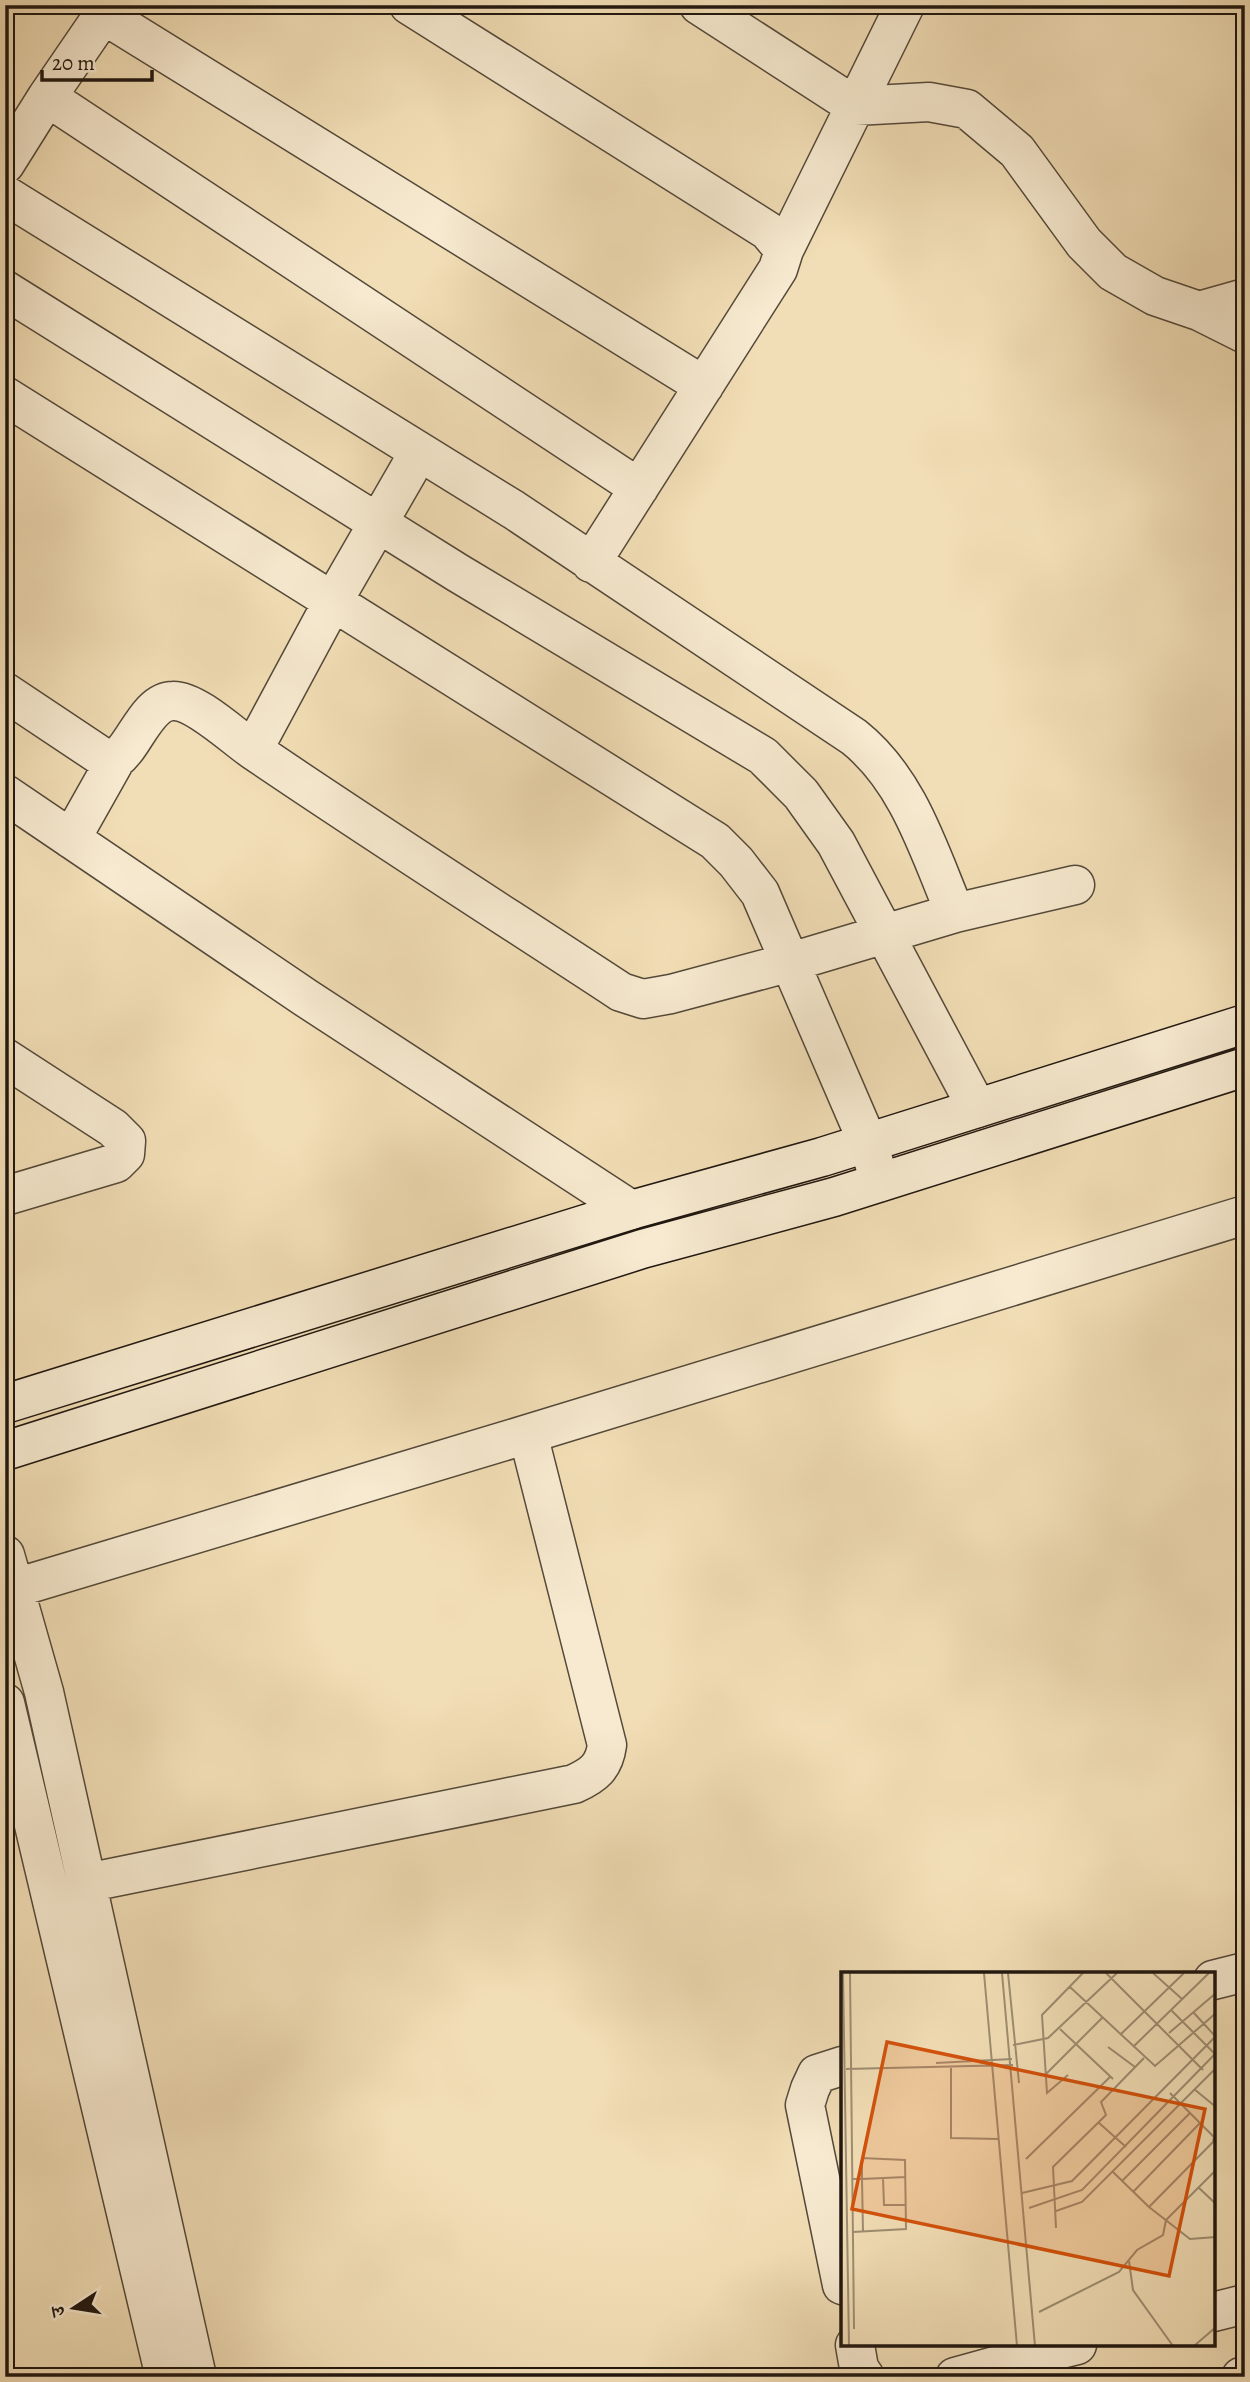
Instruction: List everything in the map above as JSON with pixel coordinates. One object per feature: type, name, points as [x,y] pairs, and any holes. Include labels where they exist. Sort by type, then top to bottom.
[{"type":"street","points":[[409,5],[768,231],[784,250]]},
{"type":"street","points":[[699,5],[855,106],[929,102],[967,109],[1017,151],[1084,243],[1113,272],[1155,296],[1199,312],[1245,334]]},
{"type":"street","points":[[591,563],[779,269],[784,250],[905,5]]},
{"type":"street","points":[[5,164],[107,10],[704,386]]},
{"type":"street","points":[[47,97],[639,488]]},
{"type":"street","points":[[5,195],[514,510],[854,737],[874,753],[912,810],[955,913]]},
{"type":"street","points":[[5,290],[379,524],[763,756],[801,794],[836,843],[977,1108]]},
{"type":"street","points":[[1199,312],[1245,298]]},
{"type":"street","points":[[5,397],[715,841],[736,862],[760,893],[868,1143],[880,1182]]},
{"type":"street","points":[[253,750],[332,603],[419,452]]},
{"type":"street","points":[[5,692],[104,758],[116,759]]},
{"type":"street","points":[[71,839],[116,759],[126,752],[158,705],[173,701],[189,704],[253,750],[621,992],[643,999],[791,962],[955,913],[1075,886]]},
{"type":"street","points":[[5,794],[306,998],[631,1210]]},
{"type":"street","points":[[5,1404],[631,1210],[868,1143],[1245,1024]]},
{"type":"street","points":[[5,1058],[113,1128],[126,1140],[125,1154],[116,1163],[5,1196]]},
{"type":"street","points":[[5,1451],[642,1249],[834,1197],[1245,1067]]},
{"type":"street","points":[[197,2377],[44,1692],[9,1578],[528,1434],[1245,1214]]},
{"type":"street","points":[[86,1883],[574,1784],[594,1775],[605,1760],[607,1745],[528,1434]]},
{"type":"street","points":[[5,1703],[165,2377]]},
{"type":"street","points":[[1215,1980],[1245,1972]]},
{"type":"street","points":[[841,2066],[817,2074],[805,2105],[841,2280]]},
{"type":"street","points":[[1215,2312],[1245,2304]]},
{"type":"street","points":[[855,2347],[859,2368],[865,2377]]},
{"type":"street","points":[[954,2377],[1069,2347]]}]
